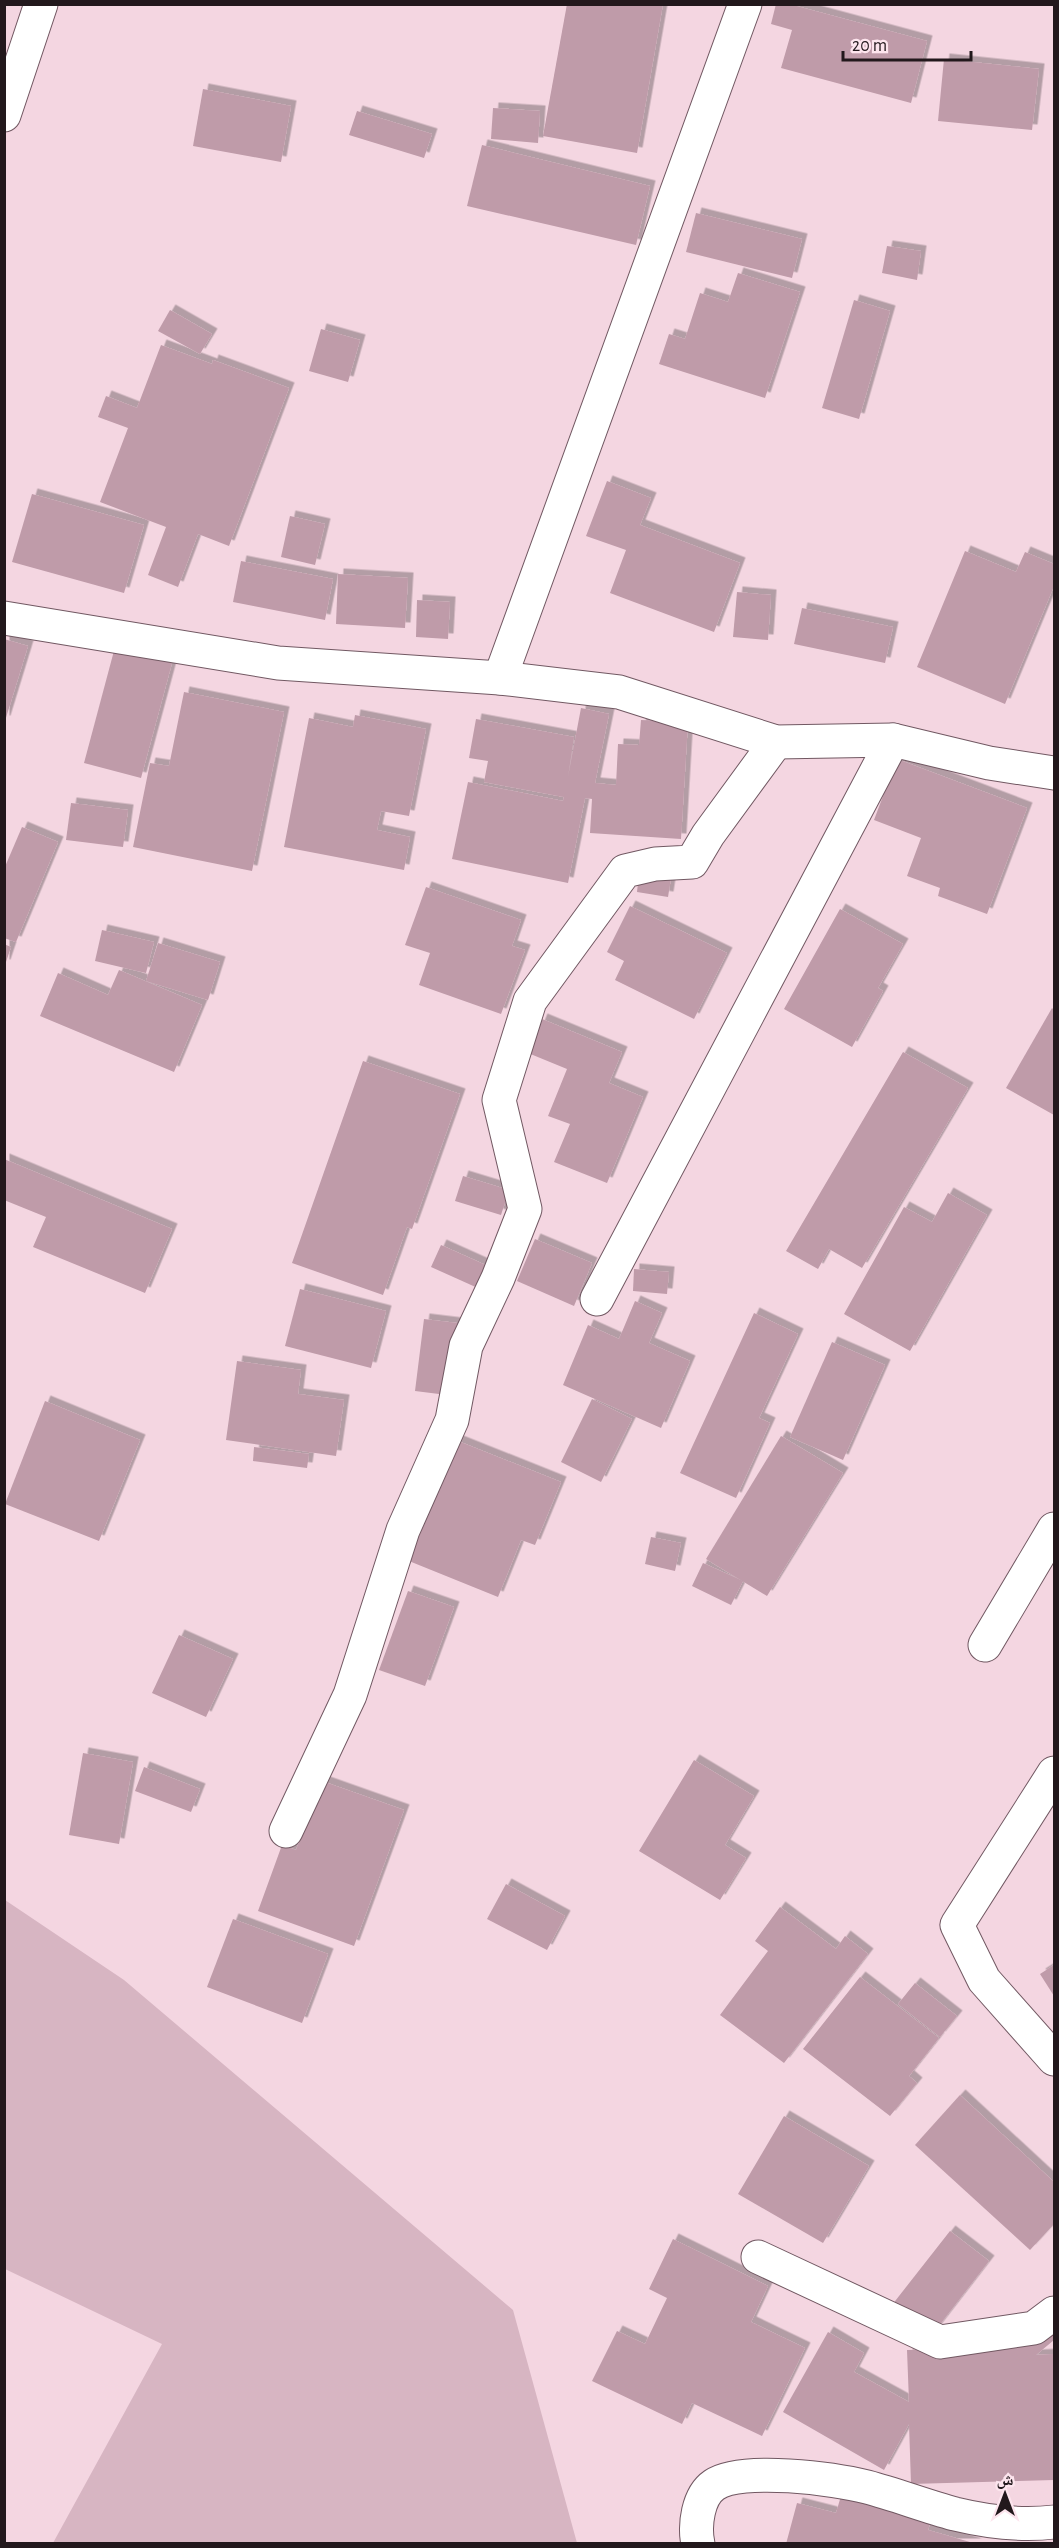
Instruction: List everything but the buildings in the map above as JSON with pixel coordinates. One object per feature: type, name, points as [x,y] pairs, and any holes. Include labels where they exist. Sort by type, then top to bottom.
[{"type":"street","points":[[4,115],[41,4]]},
{"type":"street","points":[[500,678],[745,4]]},
{"type":"street","points":[[4,618],[278,663],[500,678],[619,692],[776,741],[893,740],[989,763],[1054,773]]},
{"type":"street","points":[[597,1299],[893,740]]},
{"type":"street","points":[[286,1831],[350,1695],[403,1530],[452,1420],[466,1346],[498,1278],[525,1209],[499,1100],[530,1001],[625,871],[655,864],[692,862],[708,835],[776,741]]},
{"type":"street","points":[[985,1645],[1054,1529]]},
{"type":"street","points":[[1054,1773],[957,1925],[984,1980],[1054,2059]]},
{"type":"street","points":[[758,2257],[940,2342],[1034,2328],[1054,2313]]},
{"type":"street","points":[[698,2544],[698,2513],[705,2493],[716,2484],[738,2477],[822,2479],[866,2487],[955,2514],[994,2522],[1028,2525],[1054,2522]]},
{"type":"shaded area","points":[[5,1900],[124,1980],[513,2310],[577,2543],[53,2543],[162,2344],[5,2269]]}]
